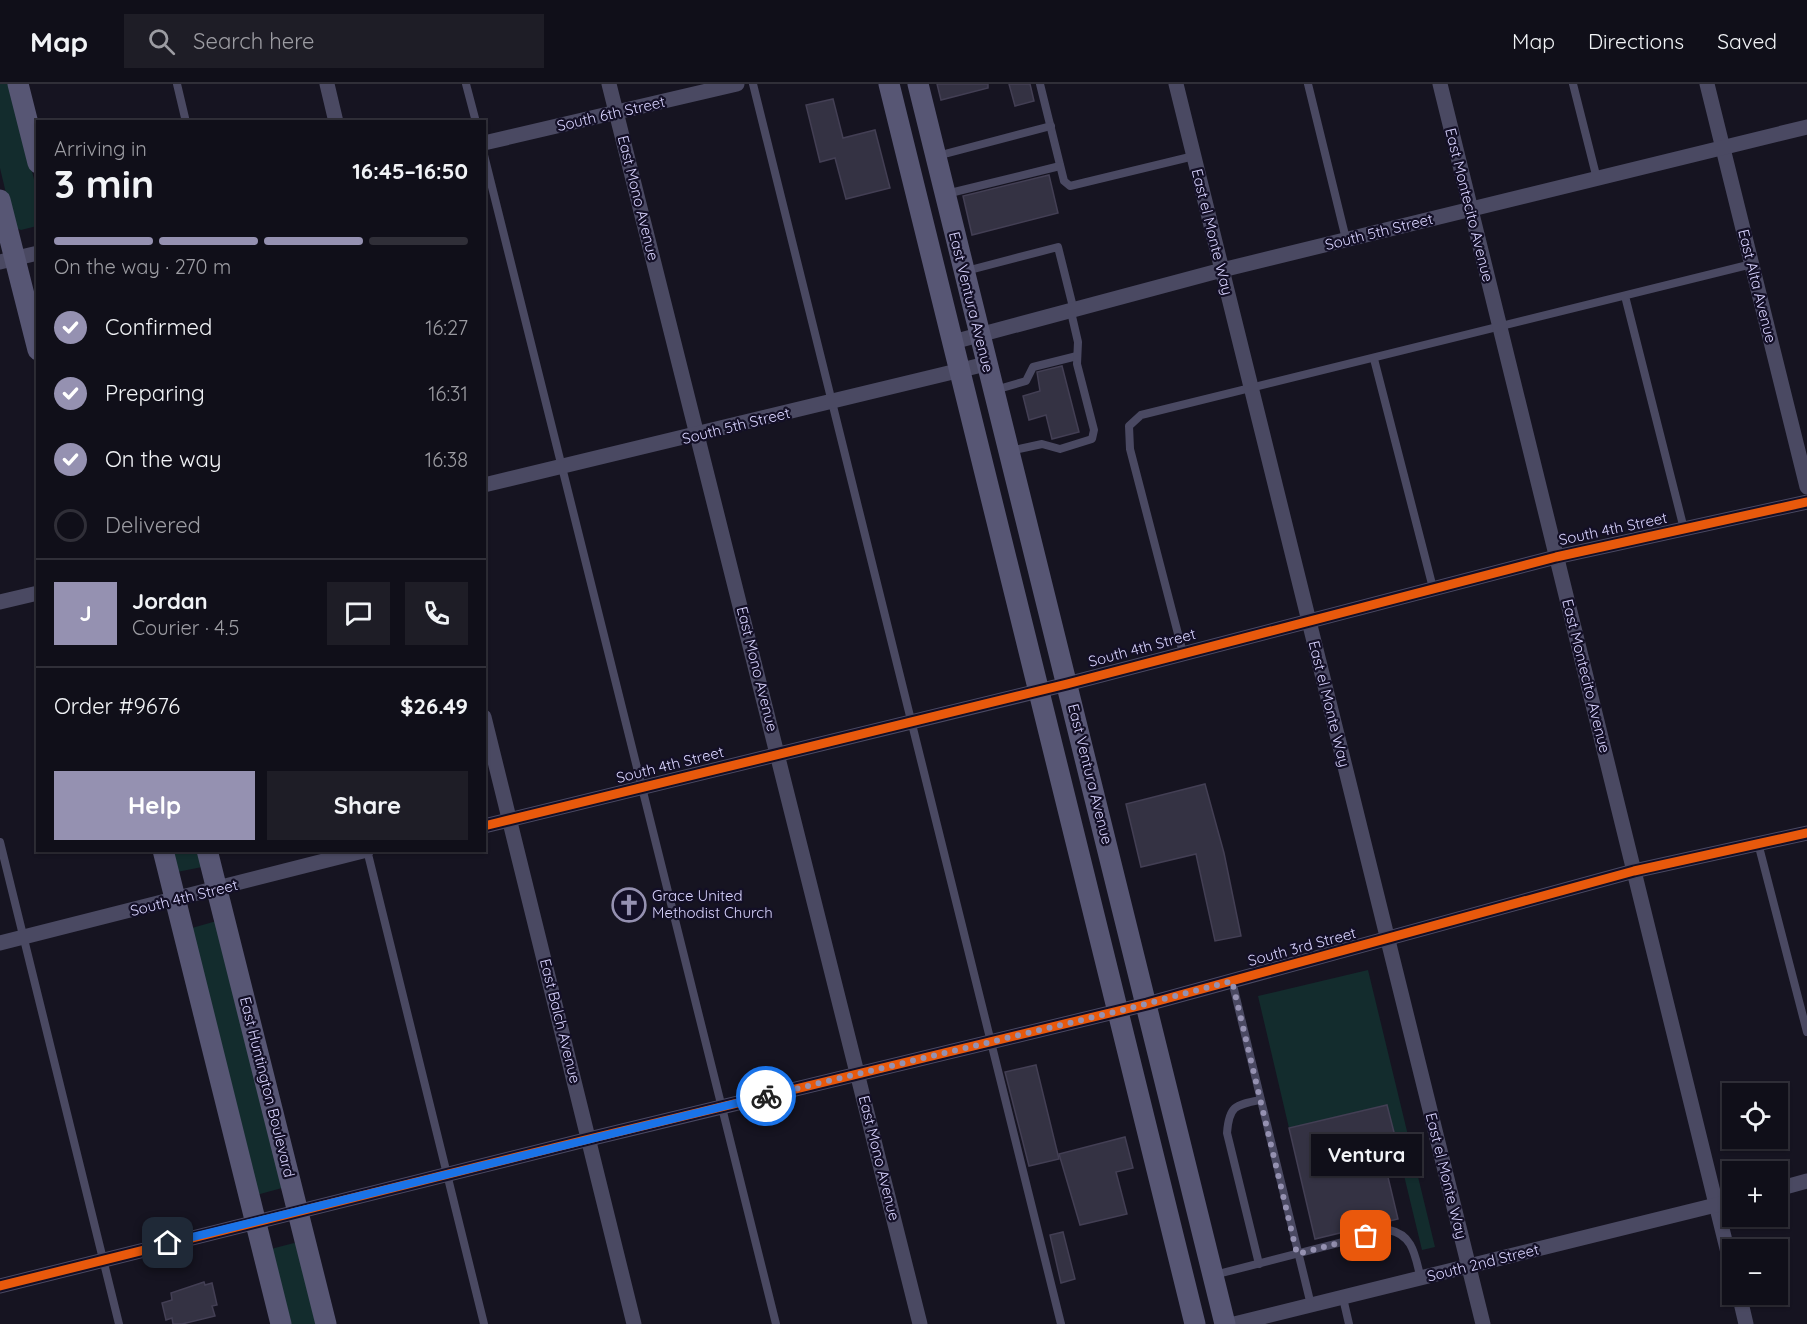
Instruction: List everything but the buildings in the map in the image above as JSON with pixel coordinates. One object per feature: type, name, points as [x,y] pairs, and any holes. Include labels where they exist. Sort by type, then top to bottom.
[{"type":"main road","points":[[18,84],[36,155]]},
{"type":"main road","name":"East Ventura Avenue","points":[[889,84],[1195,1324]]},
{"type":"main road","name":"East Ventura Avenue","points":[[918,84],[1225,1324]]},
{"type":"main road","points":[[0,200],[7,260],[36,344]]},
{"type":"main road","points":[[163,852],[281,1324]]},
{"type":"main road","name":"East Huntington Boulevard","points":[[208,852],[326,1324]]},
{"type":"street","points":[[327,84],[336,120]]},
{"type":"street","name":"East Mono Avenue","points":[[609,84],[699,435],[920,1324]]},
{"type":"street","name":"South 6th Street","points":[[486,143],[617,114],[737,84]]},
{"type":"street","name":"East el Monte Way","points":[[1176,84],[1483,1324]]},
{"type":"street","name":"East Montecito Avenue","points":[[1440,84],[1725,1239]]},
{"type":"street","name":"East Alta Avenue","points":[[1707,84],[1807,487]]},
{"type":"street","name":"South 5th Street","points":[[953,342],[1222,270],[1807,127]]},
{"type":"street","points":[[7,260],[36,253]]},
{"type":"street","name":"South 5th Street","points":[[486,485],[986,364]]},
{"type":"street","name":"South 4th Street","points":[[486,826],[1040,691],[1308,619],[1556,557],[1807,502]]},
{"type":"street","points":[[0,602],[36,593]]},
{"type":"street","name":"East Balch Avenue","points":[[486,725],[634,1324]]},
{"type":"street","name":"South 3rd Street","points":[[0,1286],[298,1210],[1147,1004],[1634,871],[1807,832]]},
{"type":"street","name":"South 4th Street","points":[[0,943],[217,890],[360,852]]},
{"type":"street","points":[[1788,1186],[1807,1181]]},
{"type":"street","name":"South 2nd Street","points":[[1234,1324],[1722,1204]]},
{"type":"street","points":[[1742,1305],[1746,1324]]},
{"type":"lane","points":[[177,84],[186,120]]},
{"type":"lane","points":[[466,84],[475,120]]},
{"type":"lane","points":[[753,84],[1061,1324]]},
{"type":"lane","points":[[1040,84],[1064,181],[1071,186],[1194,156]]},
{"type":"lane","points":[[1308,84],[1346,239]]},
{"type":"lane","points":[[1573,84],[1597,179]]},
{"type":"lane","points":[[935,156],[1050,126]]},
{"type":"lane","points":[[486,163],[564,466],[776,1324]]},
{"type":"lane","points":[[945,194],[1060,166]]},
{"type":"lane","points":[[964,271],[1058,247],[1078,342],[1077,364],[1094,430],[1092,439],[1060,448],[1042,444],[1009,452]]},
{"type":"lane","points":[[1183,653],[1130,449],[1129,426],[1141,415],[1252,390],[1752,264]]},
{"type":"lane","points":[[1625,297],[1684,529]]},
{"type":"lane","points":[[993,390],[1026,381],[1033,367],[1077,356]]},
{"type":"lane","points":[[1374,359],[1433,588]]},
{"type":"lane","points":[[0,842],[119,1324]]},
{"type":"lane","points":[[1758,843],[1807,1032]]},
{"type":"lane","points":[[367,852],[484,1324]]},
{"type":"lane","points":[[1232,981],[1311,1305]]},
{"type":"lane","points":[[1258,1264],[1227,1133],[1228,1116],[1238,1105],[1260,1100]]},
{"type":"lane","points":[[1213,1276],[1389,1230],[1401,1233],[1410,1241],[1421,1279]]},
{"type":"lane","points":[[1343,1298],[1349,1324]]},
{"type":"green space","points":[[0,84],[11,84],[36,188],[36,226],[21,230],[14,227],[0,168]]},
{"type":"green space","points":[[170,852],[201,852],[202,867],[177,872]]},
{"type":"green space","points":[[216,922],[282,1188],[260,1194],[257,1194],[192,928]]},
{"type":"green space","points":[[1368,970],[1435,1247],[1422,1250],[1387,1105],[1289,1128],[1258,996]]},
{"type":"green space","points":[[297,1244],[318,1324],[287,1324],[271,1249]]},
{"type":"cycle path","points":[[486,826],[1067,684],[1556,557],[1807,502]]},
{"type":"cycle path","points":[[0,1286],[589,1139],[1147,1004],[1634,871],[1807,833]]},
{"type":"way so far","points":[[766,1096],[1119,1011],[1232,981],[1297,1254],[1366,1236]]},
{"type":"place","name":"Grace United Methodist Church","points":[[629,905]]},
{"type":"place","name":"Ventura","points":[[1366,1236]]},
{"type":"route","points":[[168,1243],[766,1096]]}]
